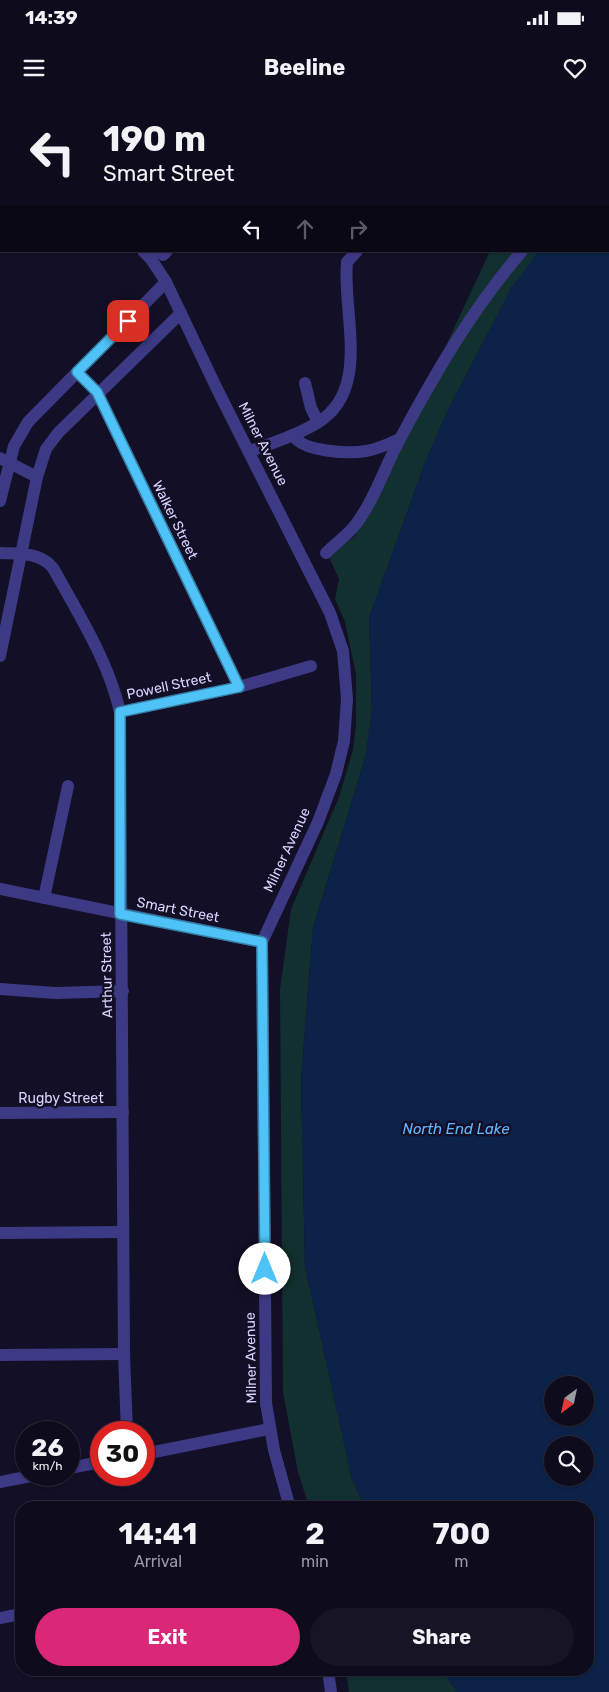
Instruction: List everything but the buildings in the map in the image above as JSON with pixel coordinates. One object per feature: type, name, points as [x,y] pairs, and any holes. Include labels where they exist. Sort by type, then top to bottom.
[{"type":"street","name":"Milner Avenue","points":[[144,252],[151,259],[166,282],[336,628],[343,651],[347,699],[345,734],[336,774],[306,850],[262,942],[266,1392],[270,1429],[288,1501]]},
{"type":"street","points":[[250,451],[293,435],[318,422],[335,408],[348,386],[350,356],[346,274],[349,257],[356,252]]},
{"type":"street","points":[[326,553],[360,519],[399,439],[471,316],[521,252]]},
{"type":"street","points":[[0,501],[5,461],[28,422],[166,282]]},
{"type":"street","points":[[0,656],[37,477],[46,449],[51,441],[97,392],[181,313]]},
{"type":"street","name":"Walker Street","points":[[77,372],[97,392],[239,687]]},
{"type":"street","points":[[305,383],[311,408],[318,422]]},
{"type":"street","points":[[293,435],[300,443],[312,447],[345,452],[366,451],[399,439]]},
{"type":"street","points":[[5,461],[37,477]]},
{"type":"street","name":"Arthur Street","points":[[0,553],[42,558],[53,568],[104,666],[120,712],[124,1354],[127,1421]]},
{"type":"street","name":"Powell Street","points":[[120,712],[239,687],[312,666]]},
{"type":"street","points":[[44,898],[68,786]]},
{"type":"street","name":"Smart Street","points":[[0,888],[262,942]]},
{"type":"street","points":[[0,989],[55,993],[123,991]]},
{"type":"street","name":"Rugby Street","points":[[0,1113],[123,1112]]},
{"type":"street","points":[[0,1233],[123,1232]]},
{"type":"street","points":[[0,1355],[124,1354]]},
{"type":"street","points":[[155,1452],[270,1429]]},
{"type":"street","points":[[0,1482],[15,1479]]},
{"type":"street","points":[[0,1618],[15,1615]]},
{"type":"street","points":[[329,1676],[331,1692]]},
{"type":"green space","points":[[490,252],[539,252],[512,287],[450,406],[426,460],[369,618],[372,710],[366,755],[313,928],[301,1079],[305,1266],[352,1479],[362,1501],[307,1501],[298,1472],[283,1393],[280,990],[291,909],[339,797],[353,750],[356,724],[356,675],[345,622],[335,599],[339,579],[329,557],[355,536],[366,517]]},
{"type":"green space","points":[[347,1676],[446,1676],[457,1692],[349,1692]]},
{"type":"water","name":"North End Lake","points":[[538,252],[609,252],[609,1692],[457,1692],[446,1676],[594,1676],[594,1501],[362,1501],[352,1479],[305,1266],[301,1079],[313,928],[366,755],[372,710],[369,618],[426,460],[450,406],[512,287]]},
{"type":"route","points":[[128,321],[77,372],[97,392],[239,687],[120,712],[120,914],[262,942],[265,1269]]}]
